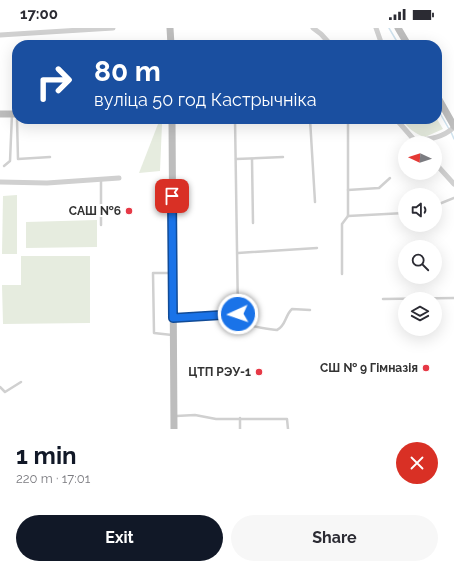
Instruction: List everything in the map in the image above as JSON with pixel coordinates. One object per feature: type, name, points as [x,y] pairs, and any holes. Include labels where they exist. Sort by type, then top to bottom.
[{"type":"main road","points":[[170,28],[171,40]]},
{"type":"main road","points":[[398,28],[405,40]]},
{"type":"main road","points":[[442,106],[453,128]]},
{"type":"main road","points":[[0,114],[12,115]]},
{"type":"main road","points":[[172,124],[174,429]]},
{"type":"street","points":[[0,35],[113,28]]},
{"type":"street","points":[[313,28],[326,40]]},
{"type":"street","points":[[376,28],[380,40]]},
{"type":"street","points":[[400,124],[410,136]]},
{"type":"street","points":[[440,136],[453,128]]},
{"type":"street","points":[[442,171],[454,184]]},
{"type":"street","points":[[0,182],[47,183],[119,178]]},
{"type":"lane","points":[[4,166],[10,161],[15,124]]},
{"type":"lane","points":[[16,124],[18,159],[50,157]]},
{"type":"lane","points":[[235,124],[238,314],[244,323],[277,330],[281,328],[292,309],[310,310]]},
{"type":"lane","points":[[310,124],[315,202]]},
{"type":"lane","points":[[342,274],[342,224],[348,216],[348,124]]},
{"type":"lane","points":[[236,159],[283,157]]},
{"type":"lane","points":[[252,159],[253,223]]},
{"type":"lane","points":[[348,190],[379,188],[390,178]]},
{"type":"lane","points":[[101,179],[101,225]]},
{"type":"lane","points":[[442,203],[454,198]]},
{"type":"lane","points":[[348,216],[398,213]]},
{"type":"lane","points":[[238,253],[317,248]]},
{"type":"lane","points":[[173,273],[154,273],[154,333],[173,335]]},
{"type":"lane","points":[[383,299],[454,298]]},
{"type":"lane","points":[[173,318],[238,314]]},
{"type":"lane","points":[[0,387],[5,392],[22,382]]},
{"type":"lane","points":[[173,416],[195,414],[216,419],[287,419],[288,429]]},
{"type":"lane","points":[[240,418],[240,429]]},
{"type":"shaded area","points":[[158,124],[162,124],[160,171],[139,173]]},
{"type":"shaded area","points":[[406,124],[440,124],[443,129],[427,136],[421,136],[414,132]]},
{"type":"shaded area","points":[[17,195],[17,254],[2,254],[3,196]]},
{"type":"shaded area","points":[[97,220],[97,247],[26,248],[26,222]]},
{"type":"shaded area","points":[[21,256],[90,256],[90,323],[3,324],[2,285],[21,285]]},
{"type":"waterway","points":[[389,28],[396,40]]},
{"type":"waterway","points":[[442,117],[449,129]]},
{"type":"waterway","points":[[451,132],[454,139]]},
{"type":"place","name":"САШ №6","points":[[129,211]]},
{"type":"place","name":"СШ № 9 Гімназія","points":[[426,368]]},
{"type":"place","name":"ЦТП РЭУ-1","points":[[259,372]]},
{"type":"route","points":[[172,196],[173,318],[238,314]]}]
